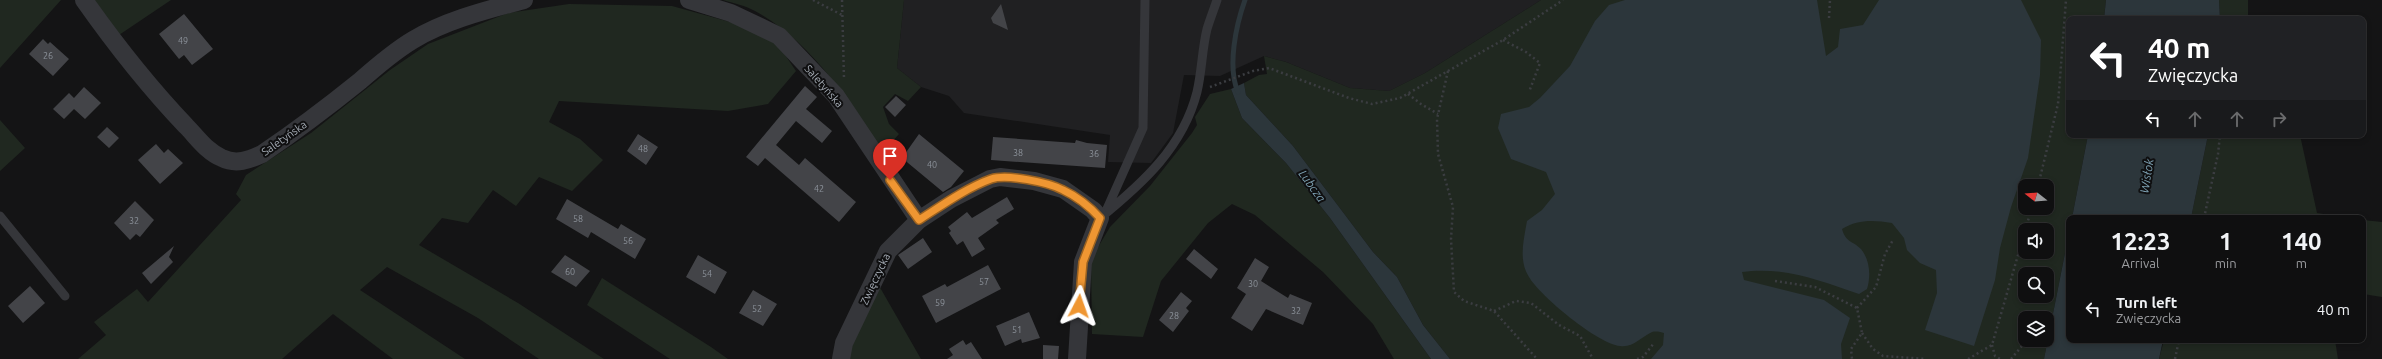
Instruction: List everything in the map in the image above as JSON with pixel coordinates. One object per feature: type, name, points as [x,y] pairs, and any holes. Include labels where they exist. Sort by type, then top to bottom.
[{"type":"street","name":"Saletyńska","points":[[84,0],[144,81],[168,108],[210,151],[222,159],[234,162],[247,161],[262,154],[348,90],[389,55],[414,39],[439,27],[524,0]]},
{"type":"street","name":"Saletyńska","points":[[689,0],[731,13],[779,36],[836,96],[919,220]]},
{"type":"street","name":"Zwięczycka","points":[[841,359],[844,343],[888,251],[919,220],[952,199],[990,179],[1000,177],[1034,181],[1063,189],[1102,216]]},
{"type":"street","points":[[1077,359],[1083,262],[1102,216]]},
{"type":"lane","points":[[1102,216],[1143,128],[1145,0]]},
{"type":"lane","points":[[1102,216],[1144,181],[1163,159],[1181,133],[1197,92],[1207,29],[1217,0]]},
{"type":"lane","points":[[0,216],[65,296]]},
{"type":"path","points":[[813,0],[842,15]]},
{"type":"path","points":[[836,96],[844,80],[842,0]]},
{"type":"path","points":[[1223,82],[1254,71],[1269,68],[1349,98],[1372,104],[1400,98],[1503,40],[1563,0]]},
{"type":"path","points":[[1829,18],[1830,0]]},
{"type":"path","points":[[2040,179],[2058,104],[2066,0]]},
{"type":"path","points":[[1503,40],[1526,52],[1540,63],[1529,92]]},
{"type":"path","points":[[1448,71],[1438,114],[1438,154],[1453,207],[1451,239],[1454,292],[1464,301],[1494,311],[1537,359]]},
{"type":"path","points":[[1408,94],[1420,104],[1438,114]]},
{"type":"path","points":[[2205,215],[2218,154],[2220,138]]},
{"type":"path","points":[[1857,308],[1876,287],[1885,254],[1893,240]]},
{"type":"path","points":[[2000,359],[1995,356],[1992,345],[2018,255]]},
{"type":"path","points":[[1775,281],[1815,286],[1857,308]]},
{"type":"path","points":[[1494,311],[1516,301],[1531,303],[1559,325],[1580,336],[1593,359]]},
{"type":"path","points":[[1857,308],[1862,333],[1872,349],[1883,357],[1926,359]]},
{"type":"path","points":[[1852,359],[1851,349],[1862,333]]},
{"type":"path","points":[[1637,359],[1643,357],[1654,343]]},
{"type":"path","points":[[2175,359],[2178,343]]},
{"type":"path","points":[[1968,359],[1992,345]]},
{"type":"path","points":[[2011,359],[2021,347]]},
{"type":"shaded area","points":[[0,0],[61,0],[0,68]]},
{"type":"shaded area","points":[[93,0],[171,0],[119,35]]},
{"type":"shaded area","points":[[723,0],[904,0],[897,68],[921,87],[908,101],[895,94],[883,107],[889,124],[899,134],[883,152],[842,93],[811,56],[794,39],[755,11]]},
{"type":"shaded area","points":[[904,0],[1541,0],[1425,73],[1389,91],[1350,88],[1286,62],[1264,56],[1220,76],[1184,75],[1173,133],[1151,163],[1108,162],[1110,135],[964,113],[949,96],[921,87],[897,68]]},
{"type":"shaded area","points":[[1541,0],[2106,0],[2104,16],[2066,16],[2066,138],[2087,138],[2073,215],[2066,215],[2066,248],[2054,311],[2018,311],[2018,347],[2046,347],[2044,359],[1450,359],[1423,325],[1397,277],[1373,252],[1293,146],[1246,95],[1244,83],[1259,75],[1267,74],[1264,56],[1286,62],[1350,88],[1389,91],[1425,73]]},
{"type":"shaded area","points":[[2219,0],[2248,0],[2248,16],[2220,16]]},
{"type":"shaded area","points":[[569,4],[672,6],[741,25],[777,43],[796,71],[768,104],[728,111],[559,101],[549,122],[580,139],[603,160],[572,191],[539,177],[516,206],[493,190],[468,223],[442,218],[419,245],[518,303],[604,359],[539,359],[478,318],[387,267],[360,290],[465,359],[393,359],[333,314],[282,359],[78,359],[106,335],[94,322],[137,289],[148,302],[241,200],[236,194],[246,175],[311,133],[390,70],[428,44],[508,13]]},
{"type":"shaded area","points":[[1231,89],[1242,118],[1286,163],[1330,218],[1431,359],[1394,359],[1373,324],[1323,272],[1255,215],[1232,204],[1208,223],[1161,281],[1143,337],[1092,334],[1091,259],[1110,227],[1150,186],[1192,133],[1197,125],[1195,117],[1210,94]]},
{"type":"shaded area","points":[[0,120],[25,148],[0,171]]},
{"type":"shaded area","points":[[2207,138],[2301,138],[2317,213],[2330,215],[2192,215]]},
{"type":"shaded area","points":[[2366,220],[2382,222],[2382,297],[2366,294]]},
{"type":"shaded area","points":[[602,278],[728,359],[670,359],[587,305]]},
{"type":"shaded area","points":[[878,284],[921,359],[848,359],[850,347]]},
{"type":"shaded area","points":[[2163,343],[2335,343],[2338,359],[2159,359]]},
{"type":"water","points":[[1625,0],[1817,0],[1826,56],[1838,47],[1840,29],[1863,25],[1879,0],[2021,0],[2041,40],[2040,75],[2028,158],[2021,179],[2018,179],[2018,187],[2000,248],[1995,280],[1974,346],[1925,330],[1937,293],[1936,270],[1920,263],[1907,250],[1904,238],[1892,223],[1885,222],[1866,221],[1854,223],[1842,229],[1845,237],[1861,249],[1868,263],[1869,279],[1867,289],[1859,294],[1816,280],[1787,273],[1773,271],[1742,272],[1744,280],[1824,300],[1850,318],[1841,344],[1842,359],[1651,359],[1663,345],[1664,333],[1652,332],[1633,344],[1625,346],[1610,343],[1598,337],[1570,318],[1545,296],[1529,277],[1526,270],[1523,257],[1523,242],[1527,221],[1542,210],[1555,194],[1546,172],[1511,159],[1498,128],[1501,114],[1529,107],[1540,98],[1570,66],[1595,21],[1609,5]]},
{"type":"water","points":[[2106,0],[2219,0],[2220,16],[2104,16]]},
{"type":"water","points":[[1244,83],[1246,95],[1293,146],[1373,252],[1397,277],[1423,325],[1450,359],[1431,359],[1330,218],[1286,163],[1242,118],[1231,89]]},
{"type":"water","name":"Wisłok","points":[[2087,138],[2207,138],[2192,215],[2073,215]]},
{"type":"water","points":[[2066,248],[2066,343],[2162,343],[2159,359],[2044,359],[2046,347],[2054,347],[2054,311]]},
{"type":"building","points":[[1001,4],[1008,30],[993,23],[991,18]]},
{"type":"building","points":[[184,14],[213,49],[192,65],[184,55],[179,59],[159,34]]},
{"type":"building","points":[[43,39],[48,44],[50,42],[69,59],[53,76],[29,54]]},
{"type":"building","points":[[805,86],[817,97],[806,109],[832,131],[822,143],[796,121],[776,145],[799,165],[805,158],[856,202],[839,222],[765,158],[758,166],[746,157]]},
{"type":"building","points":[[84,87],[101,103],[85,119],[74,109],[64,119],[53,109],[69,93],[74,98]]},
{"type":"building","points":[[896,96],[906,105],[895,117],[885,107]]},
{"type":"building","points":[[107,127],[119,138],[109,148],[97,137]]},
{"type":"building","points":[[638,134],[658,147],[646,165],[627,151]]},
{"type":"building","points":[[919,134],[964,171],[951,187],[943,192],[902,158]]},
{"type":"building","points":[[993,137],[1075,143],[1076,140],[1087,143],[1107,145],[1105,168],[991,160]]},
{"type":"building","points":[[156,144],[164,153],[168,149],[183,163],[160,184],[138,160]]},
{"type":"building","points":[[1007,197],[1014,209],[996,220],[999,223],[978,238],[985,249],[972,257],[963,241],[957,245],[949,233],[951,231],[948,227],[967,212],[972,218]]},
{"type":"building","points":[[567,199],[618,229],[621,224],[646,239],[635,259],[591,232],[588,238],[556,219]]},
{"type":"building","points":[[135,201],[154,220],[140,237],[136,234],[130,240],[114,223]]},
{"type":"building","points":[[923,238],[932,252],[908,269],[898,255]]},
{"type":"building","points":[[174,246],[169,257],[173,262],[151,284],[142,273]]},
{"type":"building","points":[[1194,249],[1218,269],[1211,279],[1186,259]]},
{"type":"building","points":[[565,255],[590,271],[576,287],[551,272]]},
{"type":"building","points":[[698,255],[727,272],[715,294],[686,277]]},
{"type":"building","points":[[1255,258],[1269,267],[1261,281],[1288,298],[1290,294],[1312,303],[1303,325],[1266,309],[1252,331],[1231,318],[1246,294],[1237,288]]},
{"type":"building","points":[[988,265],[1001,289],[936,323],[922,296],[945,284],[947,287]]},
{"type":"building","points":[[30,286],[45,303],[23,323],[8,306]]},
{"type":"building","points":[[753,290],[777,304],[763,326],[739,313]]},
{"type":"building","points":[[1181,292],[1192,301],[1186,308],[1189,311],[1173,332],[1159,320]]},
{"type":"building","points":[[1029,312],[1040,338],[1022,343],[1021,339],[1005,346],[996,326]]},
{"type":"building","points":[[963,340],[966,345],[971,342],[982,359],[947,359],[953,355],[949,349]]},
{"type":"building","points":[[1043,345],[1059,346],[1058,359],[1043,359]]},
{"type":"waterway","name":"Lubcza","points":[[1238,92],[1233,71],[1233,58],[1236,34],[1245,0]]},
{"type":"route","points":[[890,180],[919,220],[952,199],[990,179],[1000,177],[1034,181],[1063,189],[1093,210],[1100,218],[1083,262],[1079,306]]}]
